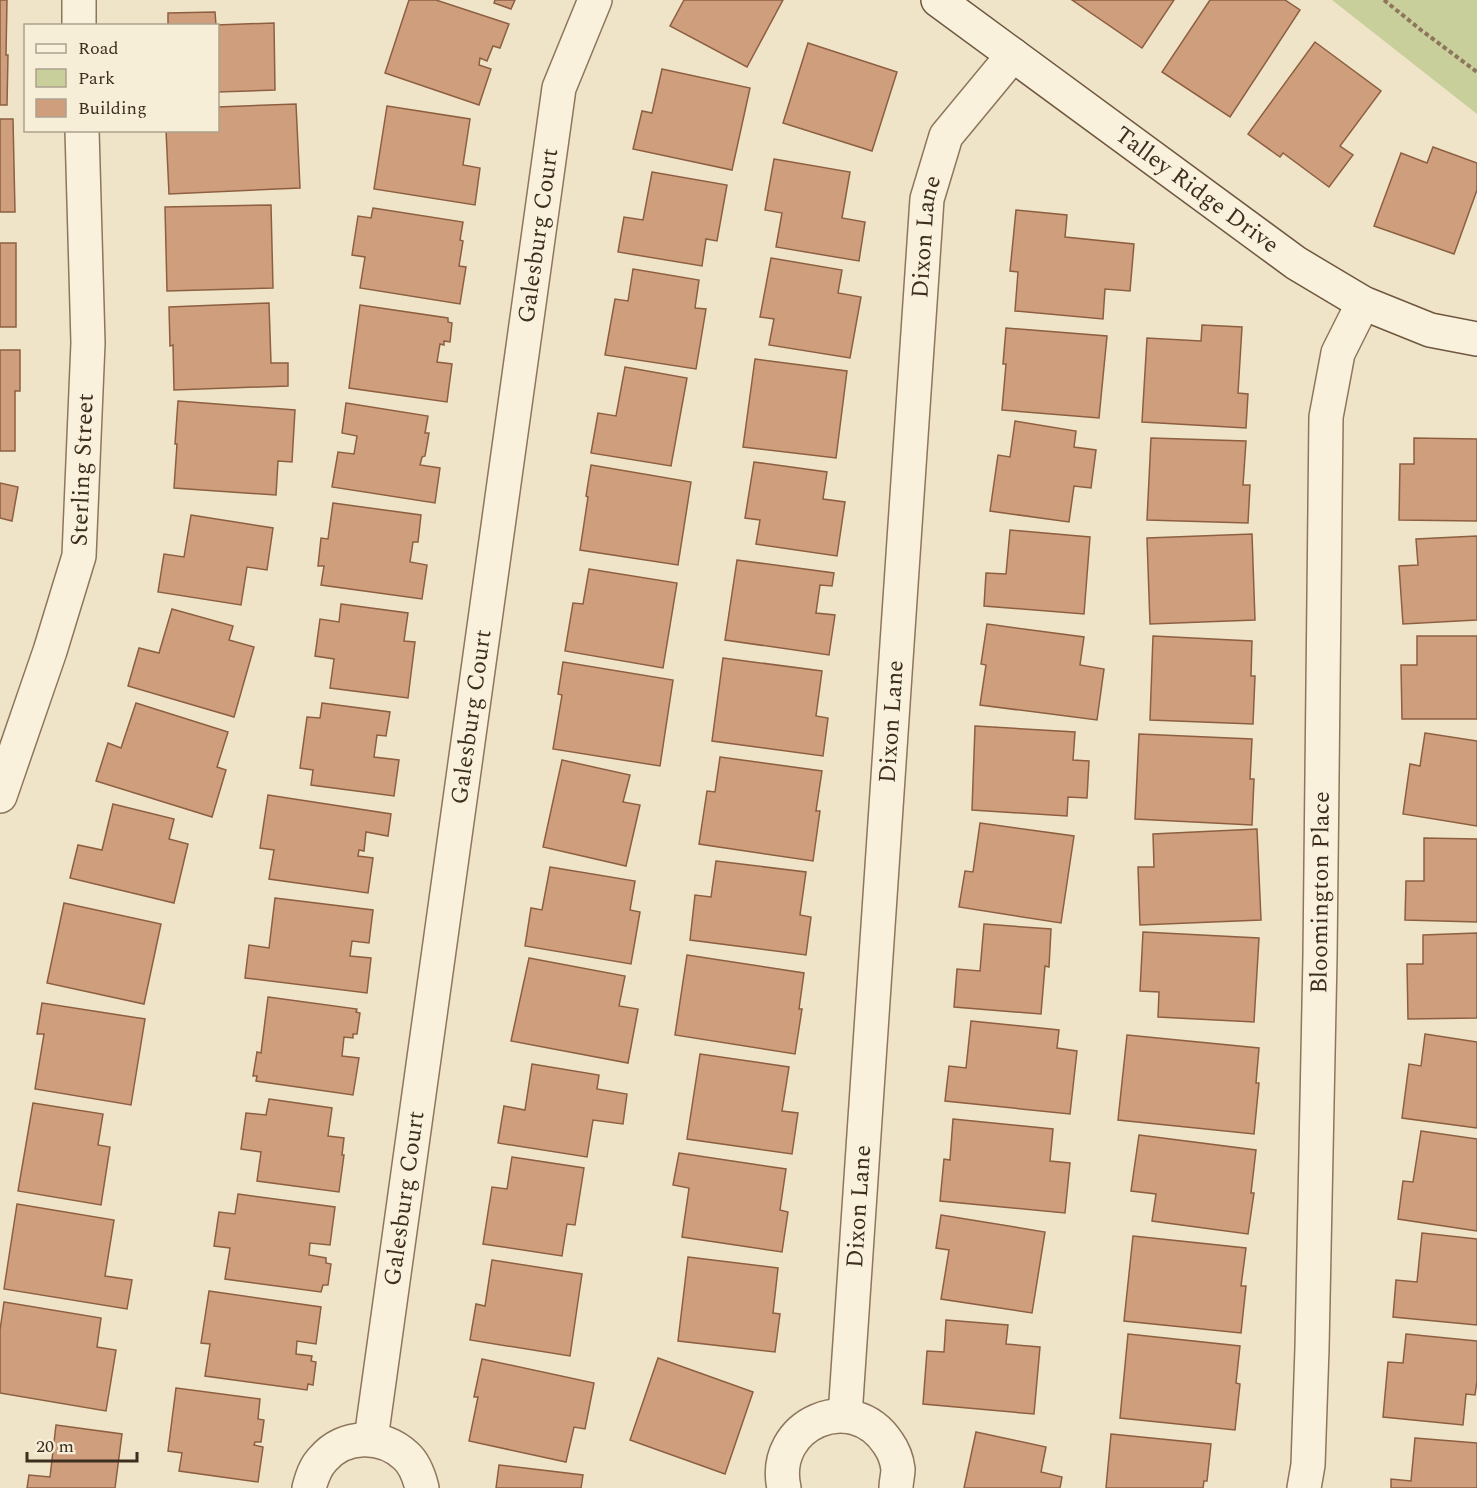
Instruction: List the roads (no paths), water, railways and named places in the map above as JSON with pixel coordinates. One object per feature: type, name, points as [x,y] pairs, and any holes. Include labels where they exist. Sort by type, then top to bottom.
[{"type":"street","points":[[79,0],[79,24]]},
{"type":"street","name":"Galesburg Court","points":[[371,1439],[559,88],[595,0]]},
{"type":"street","name":"Talley Ridge Drive","points":[[938,0],[1296,263],[1363,303],[1430,330],[1477,339]]},
{"type":"street","name":"Dixon Lane","points":[[845,1416],[927,199],[946,136],[1013,55]]},
{"type":"street","name":"Sterling Street","points":[[0,796],[50,651],[78,556],[88,343],[82,132]]},
{"type":"street","name":"Bloomington Place","points":[[1304,1488],[1308,1465],[1310,1418],[1320,956],[1326,417],[1338,353],[1363,303]]},
{"type":"street","points":[[784,1488],[782,1468],[786,1450],[796,1435],[811,1423],[827,1417],[845,1416],[864,1421],[881,1433],[892,1450],[898,1469],[896,1488]]},
{"type":"street","points":[[309,1488],[313,1474],[323,1459],[337,1447],[353,1440],[371,1439],[391,1445],[407,1457],[419,1473],[422,1488]]}]
